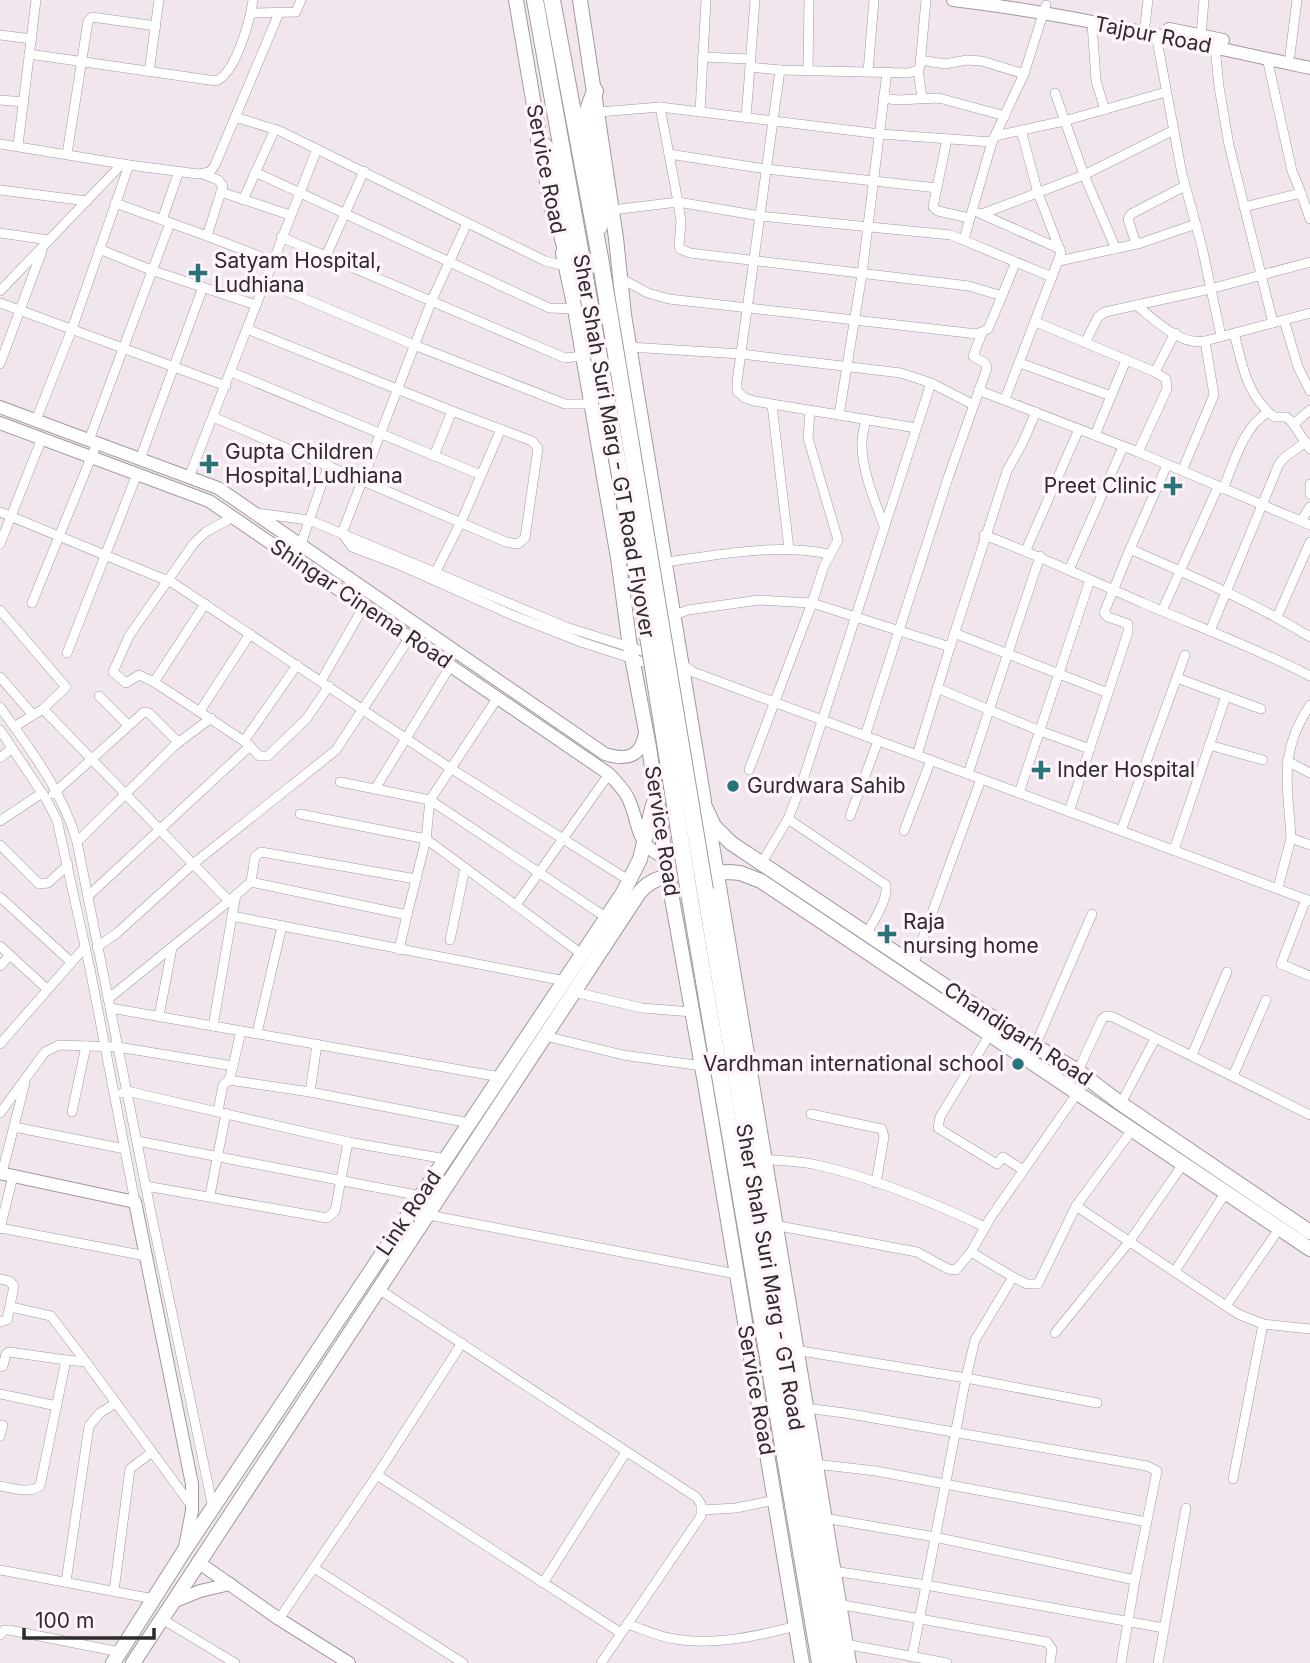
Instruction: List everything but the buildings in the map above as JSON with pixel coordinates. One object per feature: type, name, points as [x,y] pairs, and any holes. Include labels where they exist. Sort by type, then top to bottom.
[{"type":"highway","name":"Sher Shah Suri Marg - GT Road Flyover","points":[[535,0],[697,892]]},
{"type":"highway","name":"Sher Shah Suri Marg - GT Road Flyover","points":[[552,0],[596,232],[697,892]]},
{"type":"highway","points":[[595,91],[588,110],[603,212],[601,226],[596,232]]},
{"type":"highway","points":[[539,141],[551,152],[569,263],[584,271]]},
{"type":"highway","name":"Sher Shah Suri Marg - GT Road","points":[[697,892],[820,1663]]},
{"type":"highway","name":"Sher Shah Suri Marg - GT Road","points":[[697,892],[835,1663]]},
{"type":"main road","name":"Service Road","points":[[516,0],[547,189],[575,309],[618,558],[667,876],[702,1066],[802,1663]]},
{"type":"main road","points":[[580,0],[599,112],[629,347],[849,1663]]},
{"type":"main road","points":[[657,799],[686,791],[699,794],[704,802]]},
{"type":"main road","name":"Link Road","points":[[133,1663],[545,1036],[583,955],[630,881],[644,845],[650,812],[657,799]]},
{"type":"main road","name":"Chandigarh Road","points":[[704,802],[721,835],[761,864],[1035,1046],[1078,1071],[1120,1103],[1310,1232]]},
{"type":"main road","name":"Chandigarh Road","points":[[717,873],[740,873],[761,881],[1310,1249]]},
{"type":"main road","name":"Link Road","points":[[116,1658],[184,1551],[500,1077],[644,886],[667,876],[717,873]]},
{"type":"street","points":[[18,145],[36,0]]},
{"type":"street","points":[[149,72],[159,0]]},
{"type":"street","points":[[29,54],[216,81],[223,78],[239,48],[253,0]]},
{"type":"street","points":[[251,13],[296,12],[301,0]]},
{"type":"street","points":[[700,112],[706,0]]},
{"type":"street","points":[[746,118],[755,0]]},
{"type":"street","points":[[808,71],[809,0]]},
{"type":"street","points":[[868,72],[874,0]]},
{"type":"street","points":[[922,99],[919,65],[926,0]]},
{"type":"street","name":"Tajpur Road","points":[[953,0],[1045,9],[1145,25],[1310,60]]},
{"type":"street","name":"Tajpur Road","points":[[1014,0],[1092,23],[1215,46],[1310,68]]},
{"type":"street","points":[[1145,25],[1148,0]]},
{"type":"street","points":[[1201,35],[1204,0]]},
{"type":"street","points":[[1290,55],[1297,0]]},
{"type":"street","points":[[964,239],[993,139],[1024,74],[1045,9]]},
{"type":"street","points":[[203,174],[213,169],[279,13]]},
{"type":"street","points":[[66,154],[87,24],[92,17],[156,26]]},
{"type":"street","points":[[1092,23],[1096,81],[1105,110]]},
{"type":"street","points":[[0,35],[32,39]]},
{"type":"street","points":[[1156,35],[1185,186],[1221,336]]},
{"type":"street","points":[[1215,46],[1219,87],[1244,207],[1273,323]]},
{"type":"street","points":[[702,57],[780,70],[914,73],[919,65]]},
{"type":"street","points":[[1266,58],[1292,171],[1310,219]]},
{"type":"street","points":[[919,65],[982,61],[1024,74]]},
{"type":"street","points":[[780,70],[737,391],[745,398],[772,405],[916,428]]},
{"type":"street","points":[[839,415],[862,274],[887,72]]},
{"type":"street","points":[[599,112],[660,107],[880,134],[993,139],[1166,92]]},
{"type":"street","points":[[1055,93],[1084,175],[1116,248]]},
{"type":"street","points":[[883,98],[945,99],[1005,116]]},
{"type":"street","points":[[0,100],[24,102]]},
{"type":"street","points":[[660,107],[681,222],[680,249],[690,253],[755,262],[969,286],[1002,296]]},
{"type":"street","points":[[235,117],[275,129],[545,261],[566,266]]},
{"type":"street","points":[[243,200],[275,129]]},
{"type":"street","points":[[1005,399],[1059,261],[1060,248],[1038,192],[1021,130]]},
{"type":"street","points":[[947,139],[933,207],[982,214],[1084,175],[1174,130]]},
{"type":"street","points":[[0,144],[125,165],[203,174],[221,181],[222,192],[207,236]]},
{"type":"street","points":[[189,477],[317,149]]},
{"type":"street","points":[[669,154],[766,169],[937,188]]},
{"type":"street","points":[[0,291],[125,165]]},
{"type":"street","points":[[36,421],[72,329],[115,203],[125,165]]},
{"type":"street","points":[[32,603],[92,457],[93,442],[122,348],[151,270],[180,171]]},
{"type":"street","points":[[326,256],[364,171]]},
{"type":"street","points":[[255,172],[549,308],[575,309]]},
{"type":"street","points":[[1136,244],[1129,216],[1185,186]]},
{"type":"street","points":[[0,190],[87,201]]},
{"type":"street","points":[[222,192],[290,215]]},
{"type":"street","points":[[1244,207],[1301,193]]},
{"type":"street","points":[[612,210],[678,202],[760,216],[951,235],[1015,264],[1052,277]]},
{"type":"street","points":[[115,203],[272,261]]},
{"type":"street","points":[[982,214],[1060,248]]},
{"type":"street","points":[[342,533],[432,300],[467,223]]},
{"type":"street","points":[[1059,261],[1136,244],[1196,224]]},
{"type":"street","points":[[0,233],[47,243]]},
{"type":"street","points":[[281,237],[565,358],[583,356]]},
{"type":"street","points":[[0,365],[47,243]]},
{"type":"street","points":[[99,249],[151,270],[256,305]]},
{"type":"street","points":[[1085,342],[1098,317],[1105,312],[1210,289],[1310,262]]},
{"type":"street","points":[[866,736],[972,404],[987,366],[973,358],[972,354],[982,333],[988,329],[1015,264]]},
{"type":"street","points":[[0,278],[12,280]]},
{"type":"street","points":[[620,278],[657,296],[748,309],[982,333]]},
{"type":"street","points":[[265,282],[414,345],[565,404],[591,404]]},
{"type":"street","points":[[140,459],[203,287]]},
{"type":"street","points":[[0,303],[226,386]]},
{"type":"street","points":[[1136,305],[1191,342],[1309,316]]},
{"type":"street","points":[[1284,320],[1298,367],[1310,391]]},
{"type":"street","points":[[1036,322],[1166,379],[1167,389],[1138,452]]},
{"type":"street","points":[[213,417],[514,544],[523,542],[525,538],[538,448],[533,440],[452,411],[247,329]]},
{"type":"street","points":[[1155,372],[1175,333]]},
{"type":"street","points":[[1210,631],[1281,461],[1308,445],[1288,418],[1277,418],[1268,412],[1249,388],[1234,333]]},
{"type":"street","points":[[1182,471],[1214,395],[1205,341]]},
{"type":"street","points":[[629,347],[741,354],[901,373],[931,383],[972,404]]},
{"type":"street","points":[[1095,435],[1126,360]]},
{"type":"street","points":[[1020,363],[1111,396]]},
{"type":"street","points":[[231,372],[481,475]]},
{"type":"street","points":[[761,864],[788,819],[823,720],[931,383]]},
{"type":"street","points":[[978,390],[1138,452],[1306,523],[1310,507]]},
{"type":"street","points":[[772,405],[789,549]]},
{"type":"street","name":"Shingar Cinema Road","points":[[0,407],[218,488],[605,754],[624,757],[633,755],[640,750],[645,733]]},
{"type":"street","points":[[1294,425],[1310,410]]},
{"type":"street","points":[[434,456],[452,411]]},
{"type":"street","points":[[749,770],[829,554],[838,538],[808,438],[810,411]]},
{"type":"street","points":[[916,755],[984,535],[1011,460],[1023,442],[1036,412]]},
{"type":"street","points":[[1162,611],[1249,432],[1268,412]]},
{"type":"street","points":[[866,420],[862,446],[866,475],[885,527]]},
{"type":"street","name":"Shingar Cinema Road","points":[[0,423],[209,501],[609,774],[628,797],[644,845]]},
{"type":"street","points":[[434,576],[461,522],[501,429]]},
{"type":"street","points":[[1026,550],[1079,429]]},
{"type":"street","points":[[0,544],[42,438]]},
{"type":"street","points":[[1069,570],[1123,447]]},
{"type":"street","points":[[1069,812],[1129,626],[1105,615],[1105,609],[1167,465]]},
{"type":"street","points":[[292,558],[301,544],[328,466]]},
{"type":"street","points":[[67,653],[137,474]]},
{"type":"street","points":[[1310,484],[1310,494]]},
{"type":"street","points":[[0,512],[167,581],[450,768],[630,881]]},
{"type":"street","points":[[256,513],[342,533],[524,620],[685,670],[1308,900],[1282,964],[1310,976]]},
{"type":"street","points":[[233,517],[199,537],[130,636],[113,672],[126,683],[139,676],[154,682],[200,710],[260,756],[268,756],[307,718],[364,606]]},
{"type":"street","points":[[984,535],[1026,550],[1162,611],[1270,655],[1310,676]]},
{"type":"street","points":[[1277,617],[1310,542]]},
{"type":"street","points":[[665,562],[737,551],[789,549],[829,554]]},
{"type":"street","points":[[1130,549],[1228,592],[1310,637]]},
{"type":"street","points":[[968,774],[1040,556]]},
{"type":"street","points":[[1019,793],[1090,580]]},
{"type":"street","points":[[674,615],[688,610],[759,600],[812,603],[950,647]]},
{"type":"street","points":[[154,682],[205,604]]},
{"type":"street","points":[[0,610],[66,687],[43,709],[14,727]]},
{"type":"street","points":[[954,633],[1108,693]]},
{"type":"street","points":[[200,710],[250,634]]},
{"type":"street","points":[[97,947],[117,933],[193,864],[336,750],[410,637]]},
{"type":"street","points":[[1121,831],[1185,655]]},
{"type":"street","points":[[375,789],[451,665]]},
{"type":"street","points":[[88,896],[247,744],[297,666]]},
{"type":"street","points":[[0,677],[33,715]]},
{"type":"street","points":[[1177,678],[1261,709]]},
{"type":"street","points":[[937,688],[1090,749]]},
{"type":"street","points":[[99,696],[128,725]]},
{"type":"street","points":[[399,950],[426,839],[430,800],[498,696]]},
{"type":"street","points":[[1174,850],[1226,696]]},
{"type":"street","points":[[1278,888],[1291,838],[1287,761],[1293,735],[1307,717],[1310,705]]},
{"type":"street","points":[[0,707],[14,727],[50,795],[110,1047],[120,1093],[125,1149],[136,1209],[190,1470],[193,1507],[184,1551]]},
{"type":"street","points":[[43,709],[193,864],[233,898]]},
{"type":"street","points":[[0,821],[50,795],[142,713],[147,712],[178,742]]},
{"type":"street","points":[[78,842],[178,742],[211,718]]},
{"type":"street","points":[[0,730],[70,817],[78,842],[109,1004],[110,1047]]},
{"type":"street","points":[[850,817],[878,741]]},
{"type":"street","points":[[1209,745],[1263,760]]},
{"type":"street","points":[[0,758],[12,748]]},
{"type":"street","points":[[904,831],[930,760]]},
{"type":"street","points":[[1287,761],[1310,773]]},
{"type":"street","points":[[516,905],[609,774]]},
{"type":"street","points":[[913,965],[981,779]]},
{"type":"street","points":[[340,782],[430,800],[607,918]]},
{"type":"street","points":[[300,814],[426,839],[583,955]]},
{"type":"street","points":[[788,819],[886,885],[884,900],[866,935]]},
{"type":"street","points":[[1291,838],[1310,845]]},
{"type":"street","points":[[0,845],[39,884],[46,884],[68,865]]},
{"type":"street","points":[[644,845],[665,858]]},
{"type":"street","points":[[109,1004],[251,882],[255,857],[261,852],[416,879]]},
{"type":"street","points":[[450,940],[465,868]]},
{"type":"street","points":[[251,882],[407,915]]},
{"type":"street","points":[[0,897],[71,962]]},
{"type":"street","points":[[213,1026],[233,898]]},
{"type":"street","points":[[1035,1046],[1092,914]]},
{"type":"street","points":[[232,916],[569,987],[642,1008],[692,1012]]},
{"type":"street","points":[[257,1033],[282,926]]},
{"type":"street","points":[[0,946],[47,989]]},
{"type":"street","points":[[0,1044],[85,947]]},
{"type":"street","points":[[159,1016],[172,948]]},
{"type":"street","points":[[0,966],[10,955]]},
{"type":"street","points":[[1192,1055],[1227,972]]},
{"type":"street","points":[[1233,1076],[1266,1000]]},
{"type":"street","points":[[109,1004],[159,1016],[500,1077]]},
{"type":"street","points":[[1078,1071],[1102,1019],[1107,1016],[1119,1019],[1310,1115]]},
{"type":"street","points":[[210,1195],[217,1156],[223,1085],[229,1080],[241,1031]]},
{"type":"street","points":[[990,1034],[940,1117],[938,1128],[997,1164],[1003,1157],[1023,1170]]},
{"type":"street","points":[[545,1036],[623,1055],[702,1066]]},
{"type":"street","points":[[1117,1118],[1120,1103],[1156,1039]]},
{"type":"street","points":[[310,1093],[317,1044]]},
{"type":"street","points":[[0,1112],[45,1052],[59,1045],[110,1047],[233,1066]]},
{"type":"street","points":[[72,1112],[86,1046]]},
{"type":"street","points":[[26,1078],[5,1174],[0,1228],[146,1256]]},
{"type":"street","points":[[229,1080],[469,1123]]},
{"type":"street","points":[[775,1225],[917,1252],[953,1270],[960,1269],[1023,1170],[1078,1092]]},
{"type":"street","points":[[120,1093],[222,1112],[348,1142],[446,1159]]},
{"type":"street","points":[[120,1093],[137,1141],[213,1508]]},
{"type":"street","points":[[811,1114],[882,1129],[884,1137],[876,1183]]},
{"type":"street","points":[[14,1128],[125,1149]]},
{"type":"street","points":[[971,1252],[1027,1284],[1038,1283],[1076,1206],[1132,1130]]},
{"type":"street","points":[[137,1141],[342,1182],[417,1202],[428,1216],[736,1274]]},
{"type":"street","points":[[146,1186],[210,1195],[327,1218],[335,1211],[348,1142]]},
{"type":"street","points":[[764,1158],[817,1164],[938,1205],[985,1227]]},
{"type":"street","points":[[1055,1334],[1129,1242],[1183,1164]]},
{"type":"street","points":[[5,1174],[151,1213]]},
{"type":"street","points":[[1175,1272],[1226,1192]]},
{"type":"street","points":[[1076,1206],[1248,1320],[1310,1329]]},
{"type":"street","points":[[1226,1306],[1279,1228]]},
{"type":"street","points":[[912,1657],[975,1340],[1013,1277]]},
{"type":"street","points":[[0,1279],[14,1284],[7,1320],[0,1322]]},
{"type":"street","points":[[380,1290],[696,1497],[701,1504],[701,1516],[601,1663]]},
{"type":"street","points":[[11,1307],[51,1316],[193,1507]]},
{"type":"street","points":[[1233,1479],[1263,1324]]},
{"type":"street","points":[[279,1619],[377,1475],[462,1343]]},
{"type":"street","points":[[795,1350],[1097,1403]]},
{"type":"street","points":[[0,1367],[9,1352],[86,1362]]},
{"type":"street","points":[[0,1486],[26,1490],[40,1486],[66,1360]]},
{"type":"street","points":[[0,1394],[57,1406]]},
{"type":"street","points":[[66,1582],[89,1426],[100,1413],[116,1403]]},
{"type":"street","points":[[805,1408],[955,1431],[1154,1469],[1157,1475],[1121,1663]]},
{"type":"street","points":[[0,1436],[3,1425]]},
{"type":"street","points":[[114,1591],[130,1469],[152,1452]]},
{"type":"street","points":[[543,1583],[626,1452]]},
{"type":"street","points":[[815,1464],[945,1483],[1147,1522]]},
{"type":"street","points":[[377,1475],[621,1633]]},
{"type":"street","points":[[702,1510],[736,1508],[775,1500]]},
{"type":"street","points":[[1158,1663],[1186,1508]]},
{"type":"street","points":[[824,1518],[935,1537],[1135,1580]]},
{"type":"street","points":[[198,1562],[279,1619],[349,1663]]},
{"type":"street","points":[[314,1568],[463,1663]]},
{"type":"street","points":[[0,1570],[154,1599]]},
{"type":"street","points":[[833,1571],[1164,1628]]},
{"type":"street","points":[[173,1602],[200,1591],[230,1584]]},
{"type":"street","points":[[838,1604],[1047,1642],[1052,1649],[1050,1663]]},
{"type":"street","points":[[162,1619],[235,1663]]},
{"type":"street","points":[[627,1624],[666,1637],[700,1642],[796,1626]]},
{"type":"street","points":[[0,1634],[9,1630],[116,1658]]},
{"type":"street","points":[[845,1644],[947,1663]]},
{"type":"place","name":"Satyam Hospital, Ludhiana","points":[[198,273]]},
{"type":"place","name":"Gupta Children Hospital,Ludhiana","points":[[209,464]]},
{"type":"place","name":"Preet Clinic","points":[[1173,486]]},
{"type":"place","name":"Inder Hospital","points":[[1041,770]]},
{"type":"place","name":"Gurdwara Sahib","points":[[733,786]]},
{"type":"place","name":"Raja nursing home","points":[[887,934]]},
{"type":"place","name":"Vardhman international school","points":[[1018,1064]]}]
